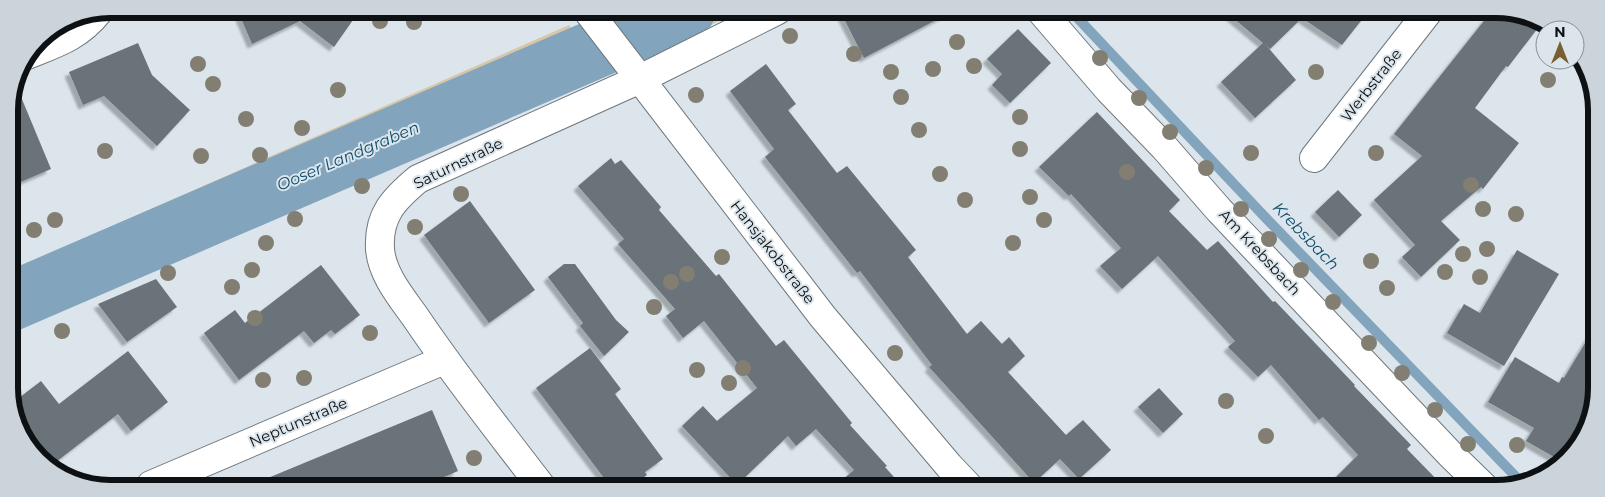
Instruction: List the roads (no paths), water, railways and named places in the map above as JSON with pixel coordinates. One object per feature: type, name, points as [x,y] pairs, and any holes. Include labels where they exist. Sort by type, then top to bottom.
[{"type":"street","name":"Hansjakobstraße","points":[[593,18],[823,317],[962,479]]},
{"type":"street","name":"Saturnstraße","points":[[536,480],[444,360],[385,270],[380,250],[381,228],[387,212],[399,195],[418,179],[635,73],[760,18]]},
{"type":"street","name":"Am Krebsbach","points":[[1047,18],[1109,90],[1219,210],[1476,479]]},
{"type":"street","name":"Werbstraße","points":[[1314,158],[1423,18]]},
{"type":"street","points":[[39,50],[67,39],[87,25],[92,19]]},
{"type":"street","name":"Neptunstraße","points":[[164,480],[444,360]]},
{"type":"waterway","name":"Ooser Landgraben","points":[[18,299],[667,18]]},
{"type":"waterway","name":"Krebsbach","points":[[1078,18],[1263,215],[1516,477]]}]
